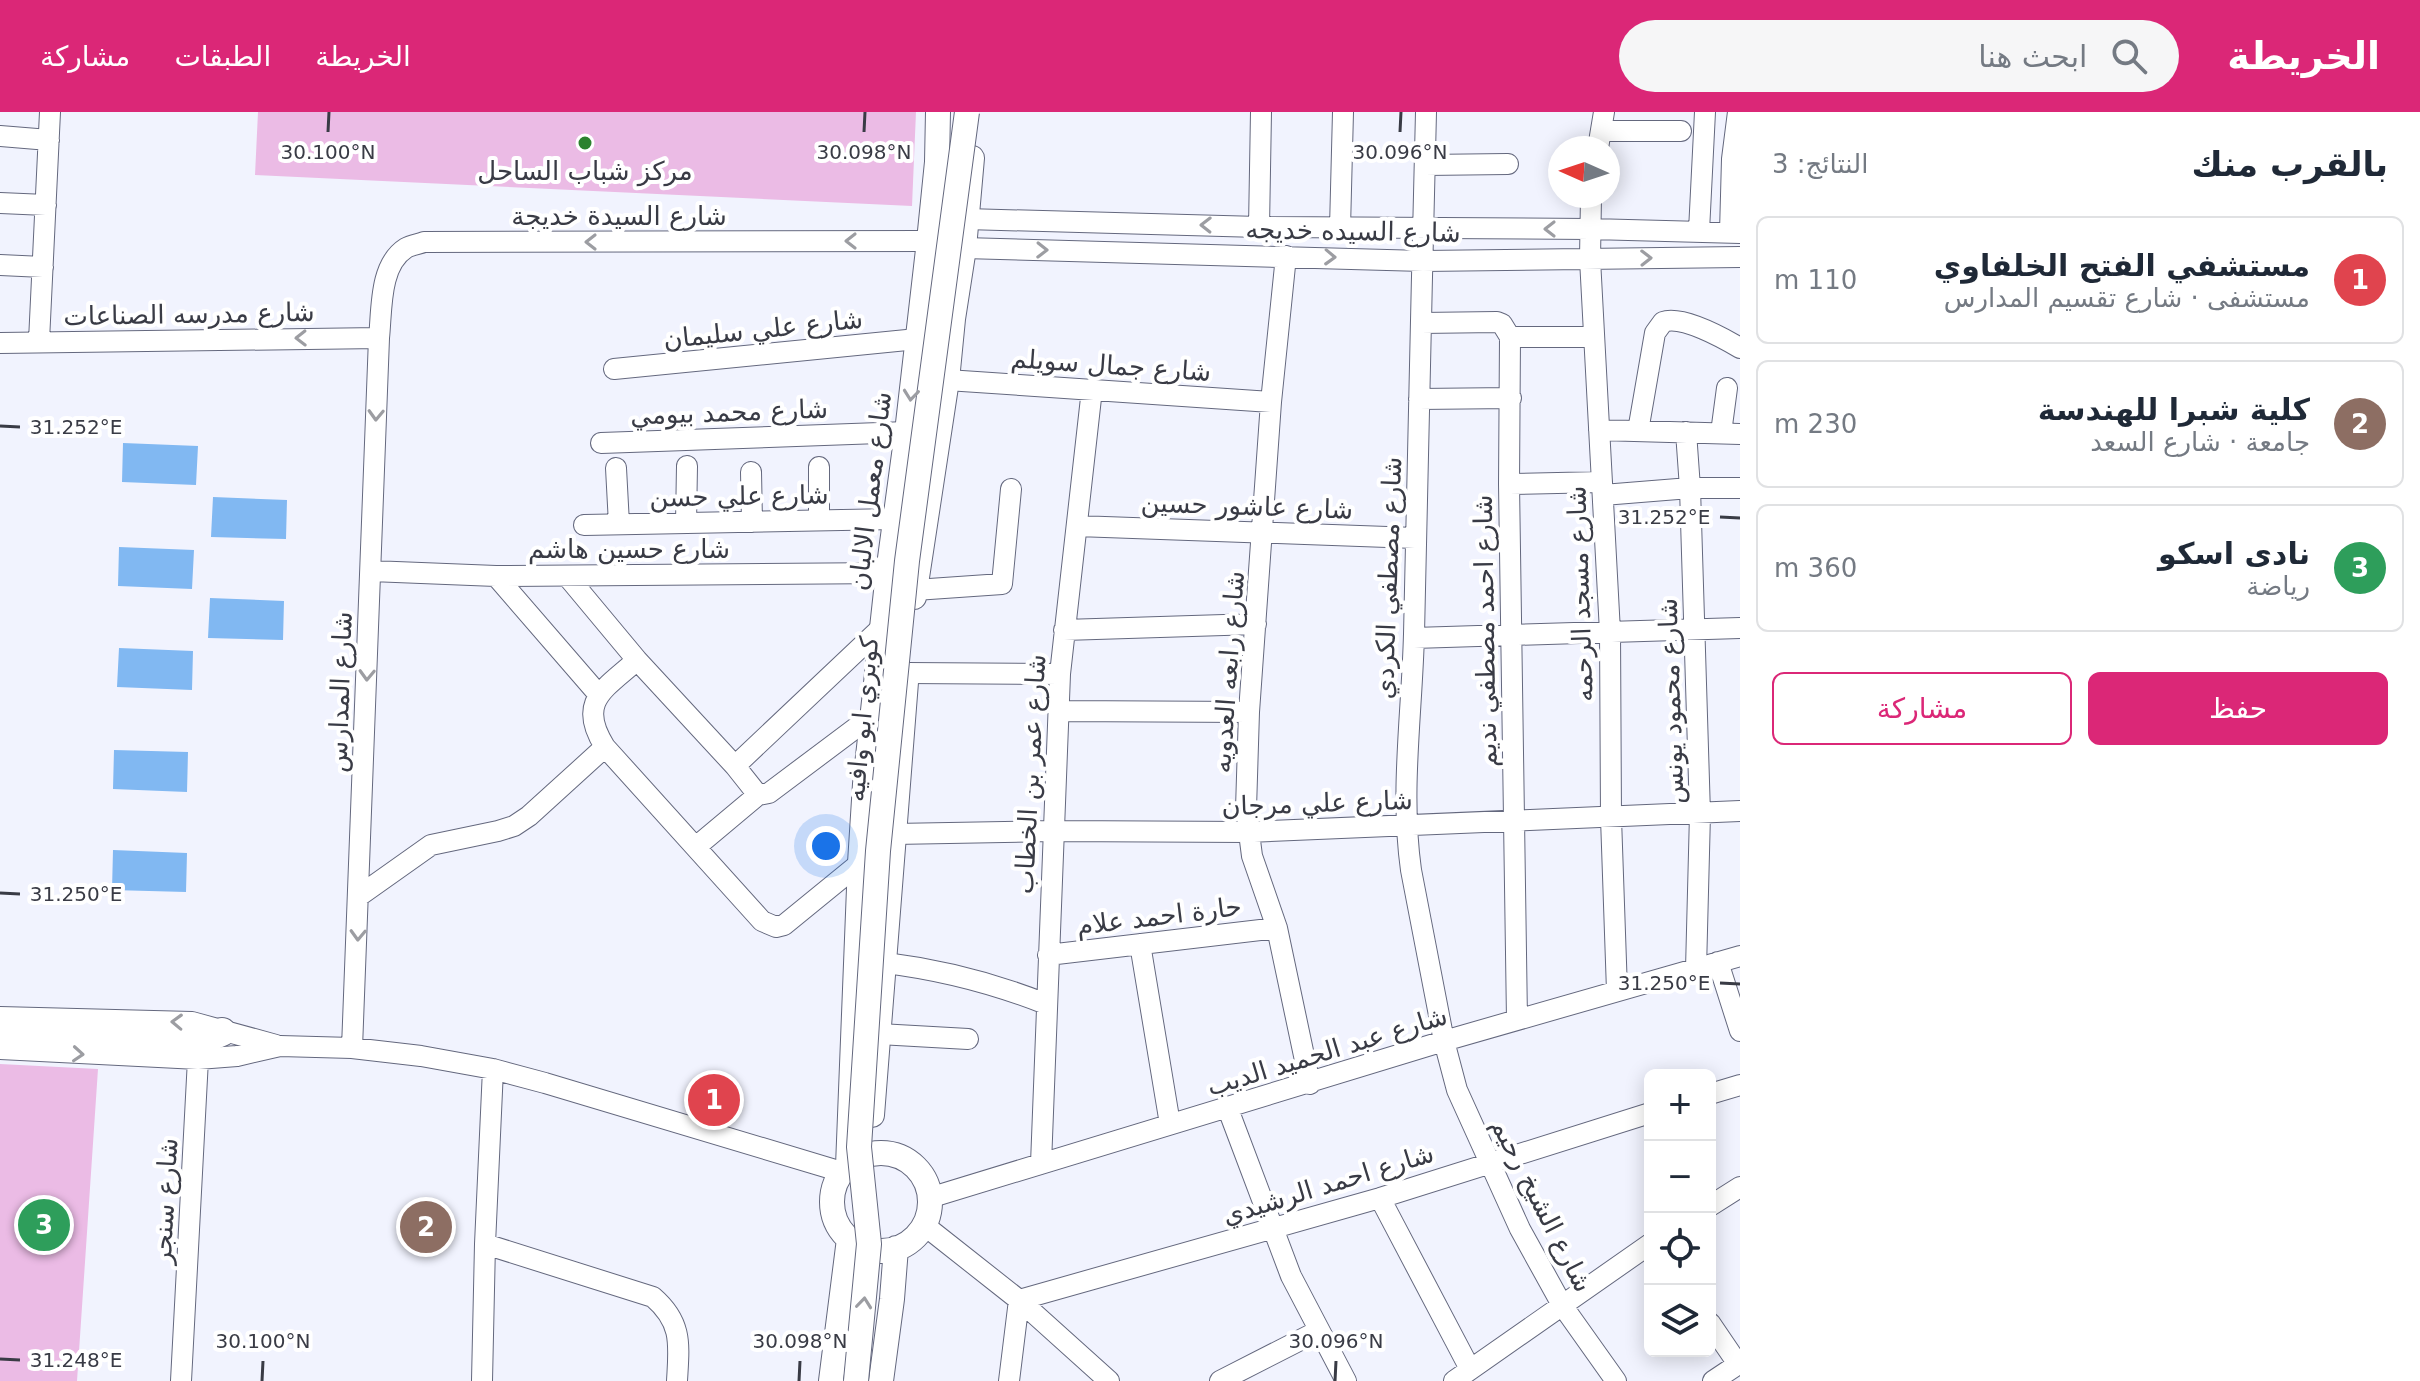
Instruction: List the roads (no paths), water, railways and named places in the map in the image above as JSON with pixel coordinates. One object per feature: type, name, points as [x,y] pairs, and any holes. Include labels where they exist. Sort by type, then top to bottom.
[{"type":"highway","points":[[0,1033],[188,1050],[222,1032]]},
{"type":"main road","name":"شارع معمل الالبان","points":[[853,1164],[860,863],[865,784],[929,241],[937,162],[938,112]]},
{"type":"main road","points":[[937,162],[949,112]]},
{"type":"main road","name":"كوبري ابو وافيه","points":[[856,1381],[869,1244],[859,1147],[878,851],[907,561],[967,112]]},
{"type":"main road","points":[[853,1164],[886,1153],[909,1162],[921,1175],[929,1198],[928,1212],[924,1225],[915,1237],[896,1248],[874,1250],[849,1239],[838,1224],[833,1207],[834,1189],[853,1164],[879,1034],[915,590],[947,380],[978,112]]},
{"type":"main road","points":[[919,328],[953,319]]},
{"type":"main road","points":[[831,1381],[849,1239]]},
{"type":"main road","points":[[881,1381],[896,1248]]},
{"type":"street","points":[[39,341],[50,112]]},
{"type":"street","name":"شارع رابعه العدويه","points":[[1261,112],[1265,227],[1278,256],[1263,532],[1249,712],[1246,809],[1252,856],[1277,928],[1310,1084]]},
{"type":"street","points":[[1340,228],[1343,112]]},
{"type":"street","name":"شارع مصطفي الكردي","points":[[1426,112],[1407,826],[1411,870],[1444,1041]]},
{"type":"street","points":[[1699,231],[1705,112]]},
{"type":"street","points":[[1735,232],[1732,159],[1738,112]]},
{"type":"street","points":[[1601,130],[1681,131]]},
{"type":"street","points":[[0,136],[49,140]]},
{"type":"street","points":[[1425,165],[1508,164]]},
{"type":"street","points":[[0,203],[46,205]]},
{"type":"street","name":"شارع مسجد الرحمه","points":[[1591,208],[1590,259],[1610,632],[1611,818],[1617,991]]},
{"type":"street","name":"شارع السيده خديجه","points":[[966,219],[1265,227],[1735,232]]},
{"type":"street","name":"شارع السيدة خديجة","points":[[379,338],[386,277],[395,258],[407,248],[424,242],[929,241]]},
{"type":"street","name":"شارع السيده خديجه","points":[[964,248],[1423,261],[1740,257]]},
{"type":"street","points":[[0,265],[43,267]]},
{"type":"street","points":[[1638,431],[1655,333],[1663,322],[1677,320],[1740,348]]},
{"type":"street","points":[[1421,323],[1497,322],[1502,324],[1510,337],[1594,337]]},
{"type":"street","name":"شارع علي سليمان","points":[[614,369],[919,328]]},
{"type":"street","name":"شارع احمد مصطفي نديم","points":[[1510,337],[1509,484],[1517,1020]]},
{"type":"street","name":"شارع مدرسه الصناعات","points":[[0,343],[379,338]]},
{"type":"street","name":"شارع المدارس","points":[[352,1048],[379,338]]},
{"type":"street","name":"شارع جمال سويلم","points":[[947,380],[1271,402]]},
{"type":"street","points":[[1599,430],[1731,433],[1727,388]]},
{"type":"street","name":"شارع عمر بن الخطاب","points":[[1041,1164],[1060,674],[1092,389]]},
{"type":"street","points":[[1419,399],[1511,398]]},
{"type":"street","name":"شارع محمد بيومي","points":[[601,443],[907,432]]},
{"type":"street","name":"شارع محمود يونس","points":[[1686,432],[1700,814],[1696,969]]},
{"type":"street","points":[[686,523],[687,466]]},
{"type":"street","points":[[819,467],[819,520]]},
{"type":"street","points":[[616,468],[619,524]]},
{"type":"street","points":[[751,472],[752,522]]},
{"type":"street","points":[[1509,484],[1740,488]]},
{"type":"street","points":[[915,590],[1002,584],[1011,489]]},
{"type":"street","name":"شارع علي حسن","points":[[584,525],[895,519]]},
{"type":"street","name":"شارع عاشور حسين","points":[[1077,526],[1415,538]]},
{"type":"street","name":"شارع حسين هاشم","points":[[371,571],[496,576],[888,573]]},
{"type":"street","points":[[496,576],[599,695]]},
{"type":"street","points":[[567,576],[637,660],[758,795]]},
{"type":"street","points":[[1064,630],[1256,624]]},
{"type":"street","points":[[735,766],[881,628]]},
{"type":"street","points":[[1414,638],[1740,628]]},
{"type":"street","points":[[637,660],[599,695],[592,708],[595,731],[605,747],[762,921],[776,927],[784,925],[860,863]]},
{"type":"street","points":[[907,673],[1060,674]]},
{"type":"street","points":[[1058,711],[1249,712]]},
{"type":"street","points":[[697,846],[758,795],[769,793],[873,715]]},
{"type":"street","points":[[359,896],[431,845],[514,826],[605,747]]},
{"type":"street","name":"شارع علي مرجان","points":[[894,834],[1248,832],[1740,811]]},
{"type":"street","name":"حارة احمد علام","points":[[1048,955],[1277,928]]},
{"type":"street","points":[[1140,944],[1170,1124]]},
{"type":"street","name":"شارع عبد الحميد الديب","points":[[929,1198],[1444,1041],[1740,956]]},
{"type":"street","points":[[1718,962],[1740,1031]]},
{"type":"street","points":[[886,963],[963,975],[1005,987],[1046,1004]]},
{"type":"street","points":[[0,1017],[192,1022],[280,1046],[352,1048],[421,1056],[493,1069],[670,1119],[853,1164]]},
{"type":"street","points":[[879,1034],[968,1039]]},
{"type":"street","name":"شارع الشيخ رحيم","points":[[1444,1041],[1457,1090],[1520,1229],[1562,1305],[1616,1381]]},
{"type":"street","points":[[0,1049],[154,1059],[188,1050],[237,1056],[280,1046]]},
{"type":"street","name":"شارع سنجر","points":[[181,1381],[188,1050]]},
{"type":"street","points":[[482,1381],[493,1069]]},
{"type":"street","points":[[1716,1092],[1740,1085]]},
{"type":"street","points":[[1228,1109],[1291,1276],[1346,1381]]},
{"type":"street","name":"شارع احمد الرشيدي","points":[[1019,1300],[1380,1198],[1644,1115]]},
{"type":"street","points":[[1716,1202],[1740,1187]]},
{"type":"street","points":[[1380,1198],[1462,1375],[1644,1248]]},
{"type":"street","points":[[924,1225],[1019,1300],[1109,1381]]},
{"type":"street","points":[[485,1244],[653,1297],[665,1307],[678,1335],[677,1381]]},
{"type":"street","points":[[1009,1381],[1019,1300]]},
{"type":"street","points":[[1220,1381],[1318,1331]]},
{"type":"street","points":[[1713,1381],[1739,1364],[1716,1331]]},
{"type":"place","name":"مركز شباب الساحل","points":[[585,143]]},
{"type":"place","name":"مستشفي الفتح الخلفاوي","points":[[714,1100]]},
{"type":"place","name":"نادى اسكو","points":[[44,1225]]},
{"type":"place","name":"كلية شبرا للهندسة","points":[[426,1227]]}]
